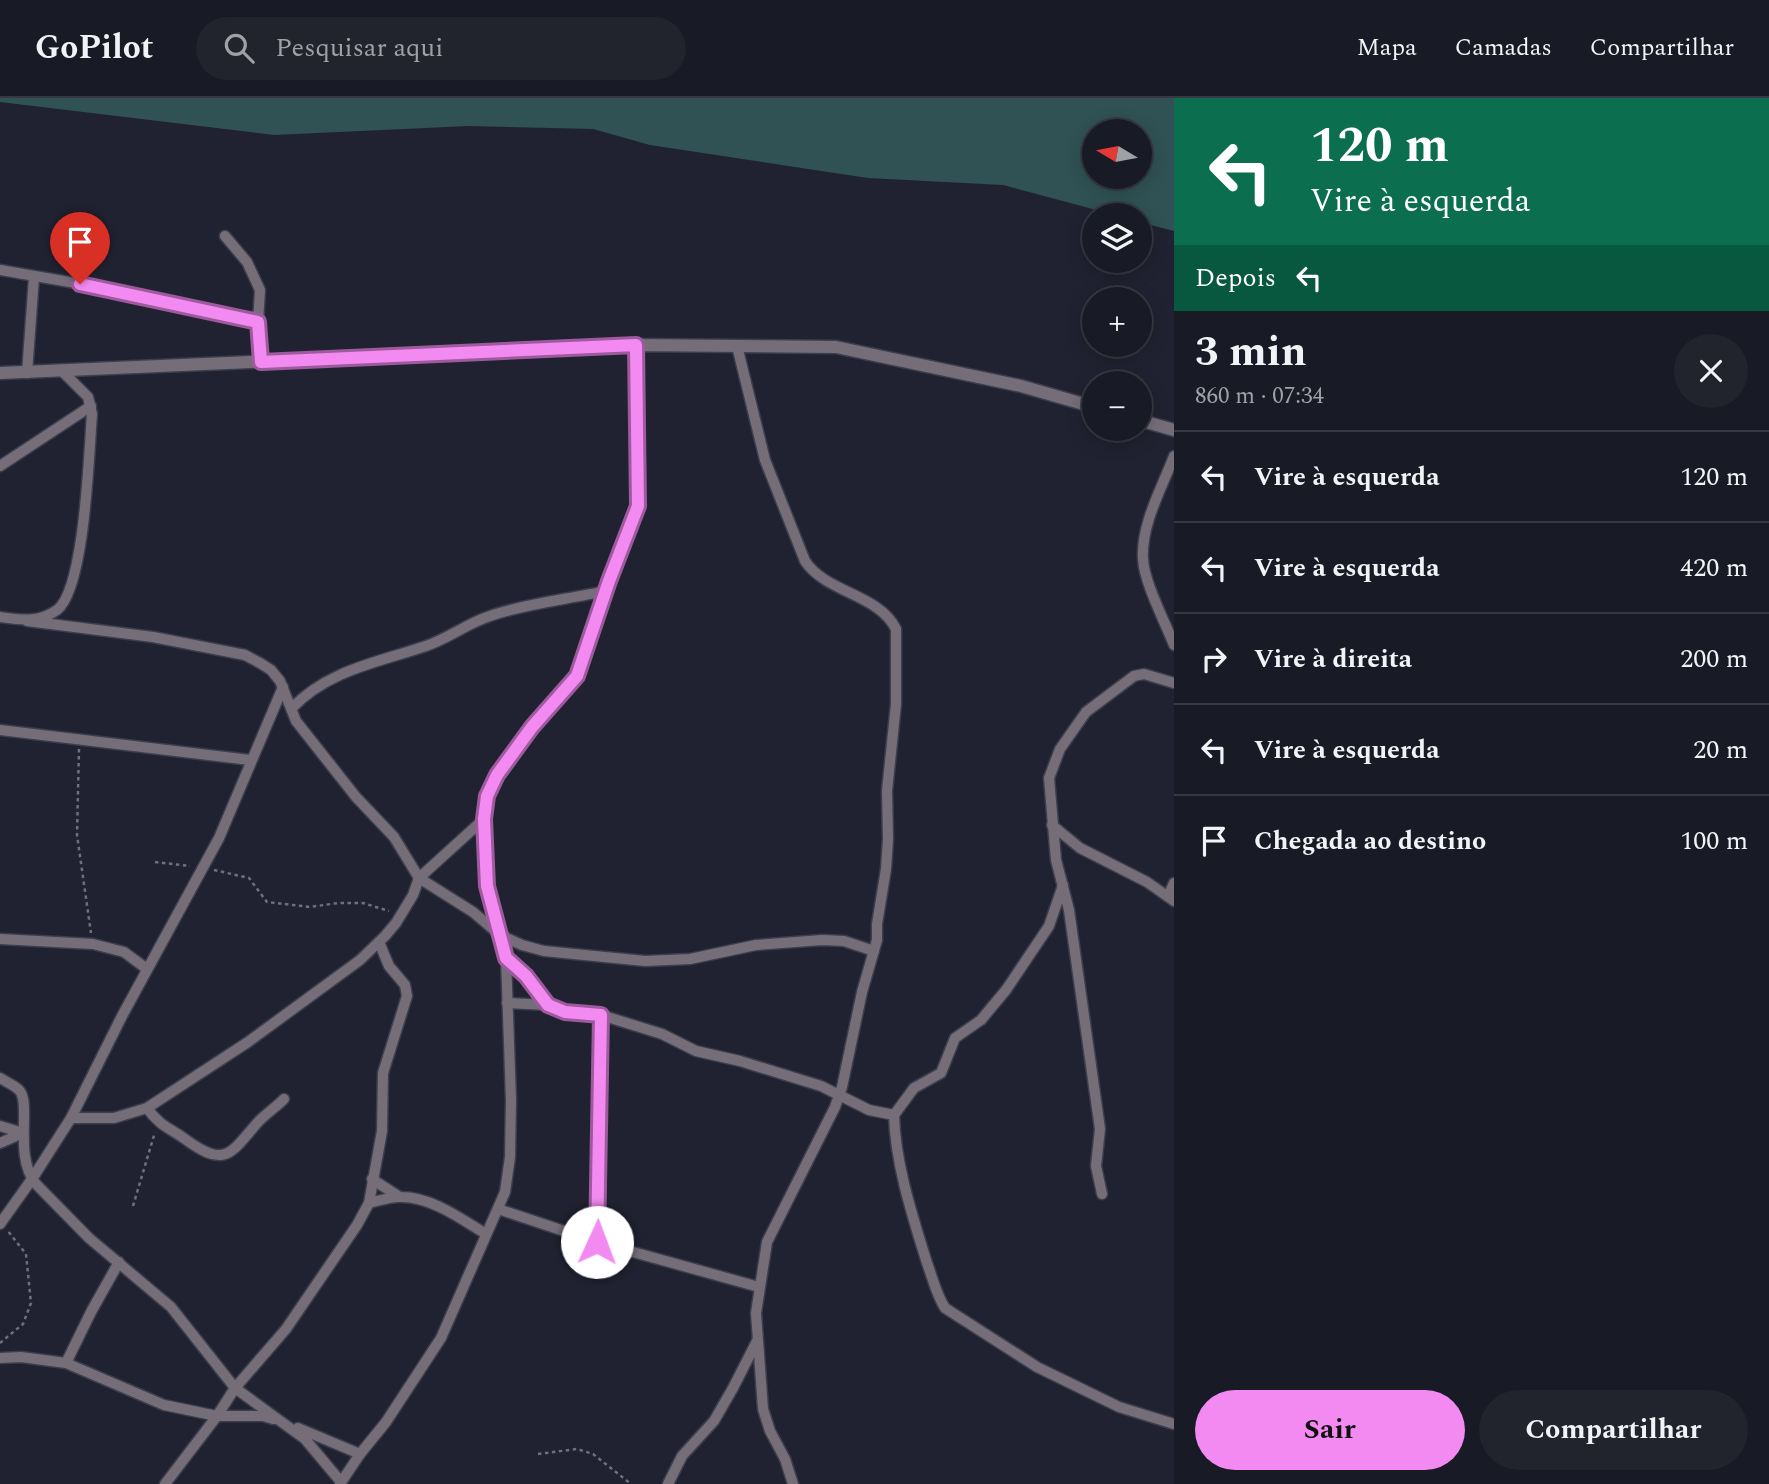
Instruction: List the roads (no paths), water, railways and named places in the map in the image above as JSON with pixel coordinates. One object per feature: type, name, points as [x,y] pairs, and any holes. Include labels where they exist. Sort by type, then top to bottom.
[{"type":"street","points":[[225,236],[247,262],[260,290],[258,322],[261,362]]},
{"type":"street","points":[[0,270],[104,288],[258,322]]},
{"type":"street","points":[[27,373],[34,277]]},
{"type":"street","points":[[0,373],[636,345],[836,348],[1021,386],[1082,404]]},
{"type":"street","points":[[0,1078],[22,1093],[23,1154],[32,1179],[89,1237],[171,1307],[235,1388],[305,1439],[341,1483],[386,1422],[441,1338],[505,1192],[510,1157],[511,1100],[506,958],[487,886],[484,819],[487,796],[497,775],[532,727],[577,676],[605,591],[638,506],[636,345]]},
{"type":"street","points":[[737,346],[765,460],[805,561],[822,578],[891,618],[897,629],[896,704],[887,792],[886,869],[874,951],[839,1097],[767,1242],[759,1287],[756,1313],[764,1409],[770,1431],[785,1459],[793,1484]]},
{"type":"street","points":[[27,621],[57,610],[69,593],[78,559],[92,414],[88,397],[63,372]]},
{"type":"street","points":[[0,466],[91,405]]},
{"type":"street","points":[[1152,424],[1174,430]]},
{"type":"street","points":[[1174,456],[1150,516],[1144,539],[1143,561],[1174,645]]},
{"type":"street","points":[[292,708],[303,696],[339,675],[366,663],[427,645],[491,615],[605,591]]},
{"type":"street","points":[[0,617],[153,637],[245,655],[271,670],[283,687],[296,721],[338,776],[394,837],[419,878],[473,912],[500,935],[522,945],[544,951],[645,961],[690,959],[756,945],[822,940],[844,941],[874,951]]},
{"type":"street","points":[[1102,1194],[1096,1166],[1100,1129],[1069,910],[1056,860],[1049,778],[1060,749],[1086,712],[1134,676],[1144,674],[1174,683]]},
{"type":"street","points":[[1,1223],[71,1118],[101,1055],[219,838],[283,687]]},
{"type":"street","points":[[0,730],[250,760]]},
{"type":"street","points":[[71,1118],[114,1118],[147,1108],[248,1042],[360,960],[396,923],[413,895],[419,878],[484,819]]},
{"type":"street","points":[[1052,825],[1080,848],[1147,881],[1171,898],[1174,883]]},
{"type":"street","points":[[1063,885],[1049,926],[1006,990],[981,1020],[955,1038],[941,1073],[914,1088],[894,1115],[896,1136],[918,1234],[937,1296],[945,1308],[1037,1367],[1119,1406],[1174,1424]]},
{"type":"street","points":[[0,939],[93,944],[124,951],[147,969]]},
{"type":"street","points":[[165,1484],[235,1388],[286,1329],[369,1203],[382,1131],[383,1073],[407,996],[405,985],[389,966],[379,942]]},
{"type":"street","points":[[506,958],[526,976],[548,1005]]},
{"type":"street","points":[[507,1003],[548,1005],[565,1012],[601,1015],[662,1034],[696,1051],[740,1061],[821,1086],[869,1110],[894,1115]]},
{"type":"street","points":[[597,1242],[601,1015]]},
{"type":"street","points":[[147,1108],[157,1122],[173,1130],[198,1149],[216,1155],[230,1153],[284,1100]]},
{"type":"street","points":[[0,1126],[23,1133]]},
{"type":"street","points":[[0,1143],[23,1133]]},
{"type":"street","points":[[372,1179],[398,1196]]},
{"type":"street","points":[[369,1203],[398,1196],[415,1198],[444,1209],[486,1234]]},
{"type":"street","points":[[498,1209],[597,1242],[759,1287]]},
{"type":"street","points":[[66,1363],[119,1262]]},
{"type":"street","points":[[668,1484],[682,1456],[714,1421],[758,1339]]},
{"type":"street","points":[[0,1358],[21,1357],[66,1363],[164,1405],[217,1416],[263,1416],[360,1454]]}]
